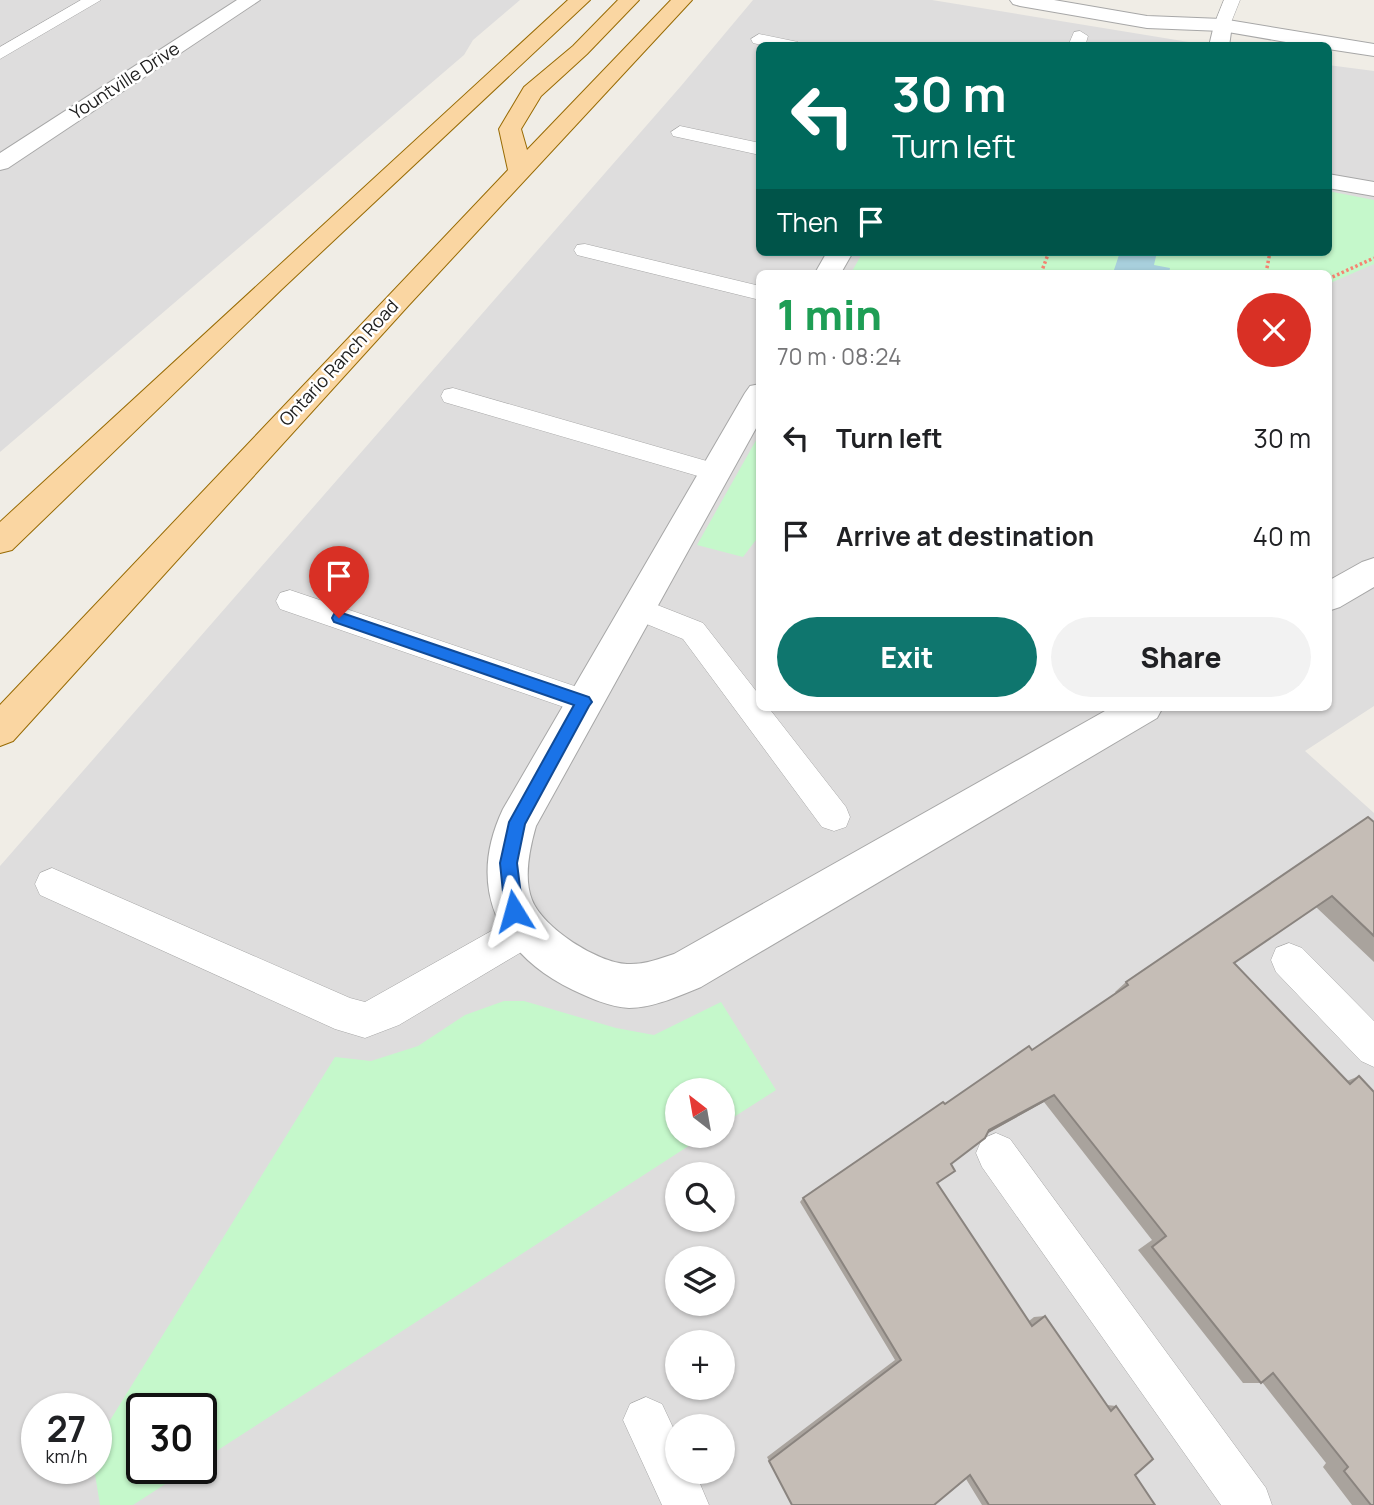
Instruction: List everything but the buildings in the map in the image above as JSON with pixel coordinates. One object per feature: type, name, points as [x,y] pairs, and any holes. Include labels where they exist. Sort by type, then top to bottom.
[{"type":"main road","points":[[0,541],[273,283],[580,0]]},
{"type":"main road","points":[[520,170],[510,129],[531,92],[580,50],[629,0]]},
{"type":"main road","name":"Ontario Ranch Road","points":[[0,730],[681,0]]},
{"type":"street","name":"Yountville Drive","points":[[0,163],[250,0]]},
{"type":"street","points":[[1020,0],[1221,35],[1292,42]]},
{"type":"street","points":[[1121,0],[1170,8],[1221,35]]},
{"type":"street","points":[[1332,46],[1374,50]]},
{"type":"street","points":[[1332,182],[1374,189]]},
{"type":"street","points":[[756,400],[529,799],[512,840],[510,889],[514,911],[528,929],[571,966],[600,980],[627,986],[658,981],[685,972],[1137,711]]},
{"type":"street","points":[[1332,596],[1374,571]]},
{"type":"lane","points":[[0,54],[93,0]]},
{"type":"lane","points":[[1221,35],[1231,0]]},
{"type":"lane","points":[[759,39],[773,42]]},
{"type":"lane","points":[[680,132],[756,148]]},
{"type":"lane","points":[[585,250],[756,292]]},
{"type":"lane","points":[[453,396],[715,471]]},
{"type":"lane","points":[[290,601],[584,702]]},
{"type":"lane","points":[[637,608],[693,631],[834,817]]},
{"type":"lane","points":[[52,884],[348,1016],[365,1020],[386,1012],[528,929]]},
{"type":"lane","points":[[1289,960],[1374,1048]]},
{"type":"lane","points":[[996,1153],[1249,1505]]},
{"type":"lane","points":[[646,1420],[686,1505]]},
{"type":"path","points":[[1332,277],[1374,258]]},
{"type":"shaded area","points":[[0,0],[520,0],[473,40],[464,55],[0,452]]},
{"type":"shaded area","points":[[753,0],[932,0],[1189,42],[756,42],[756,256],[1332,256],[1332,66],[1374,71],[1374,706],[1305,751],[1374,813],[1374,1505],[0,1505],[0,866]]},
{"type":"green space","points":[[1332,192],[1374,200],[1374,264],[1332,282],[1332,270],[853,270],[861,256],[1332,256]]},
{"type":"green space","points":[[756,440],[756,540],[743,557],[697,545]]},
{"type":"green space","points":[[504,1001],[524,1001],[616,1028],[654,1035],[721,1002],[776,1090],[735,1116],[735,1078],[665,1078],[665,1148],[685,1148],[217,1451],[217,1393],[127,1393],[335,1057],[371,1061],[418,1046],[465,1015]]},
{"type":"green space","points":[[126,1395],[126,1484],[165,1484],[133,1505],[100,1505],[97,1484],[112,1484],[112,1417]]},
{"type":"water","points":[[1119,256],[1156,256],[1154,265],[1170,268],[1170,270],[1114,270]]},
{"type":"route","points":[[339,618],[584,702],[517,822],[509,863],[514,911]]}]
